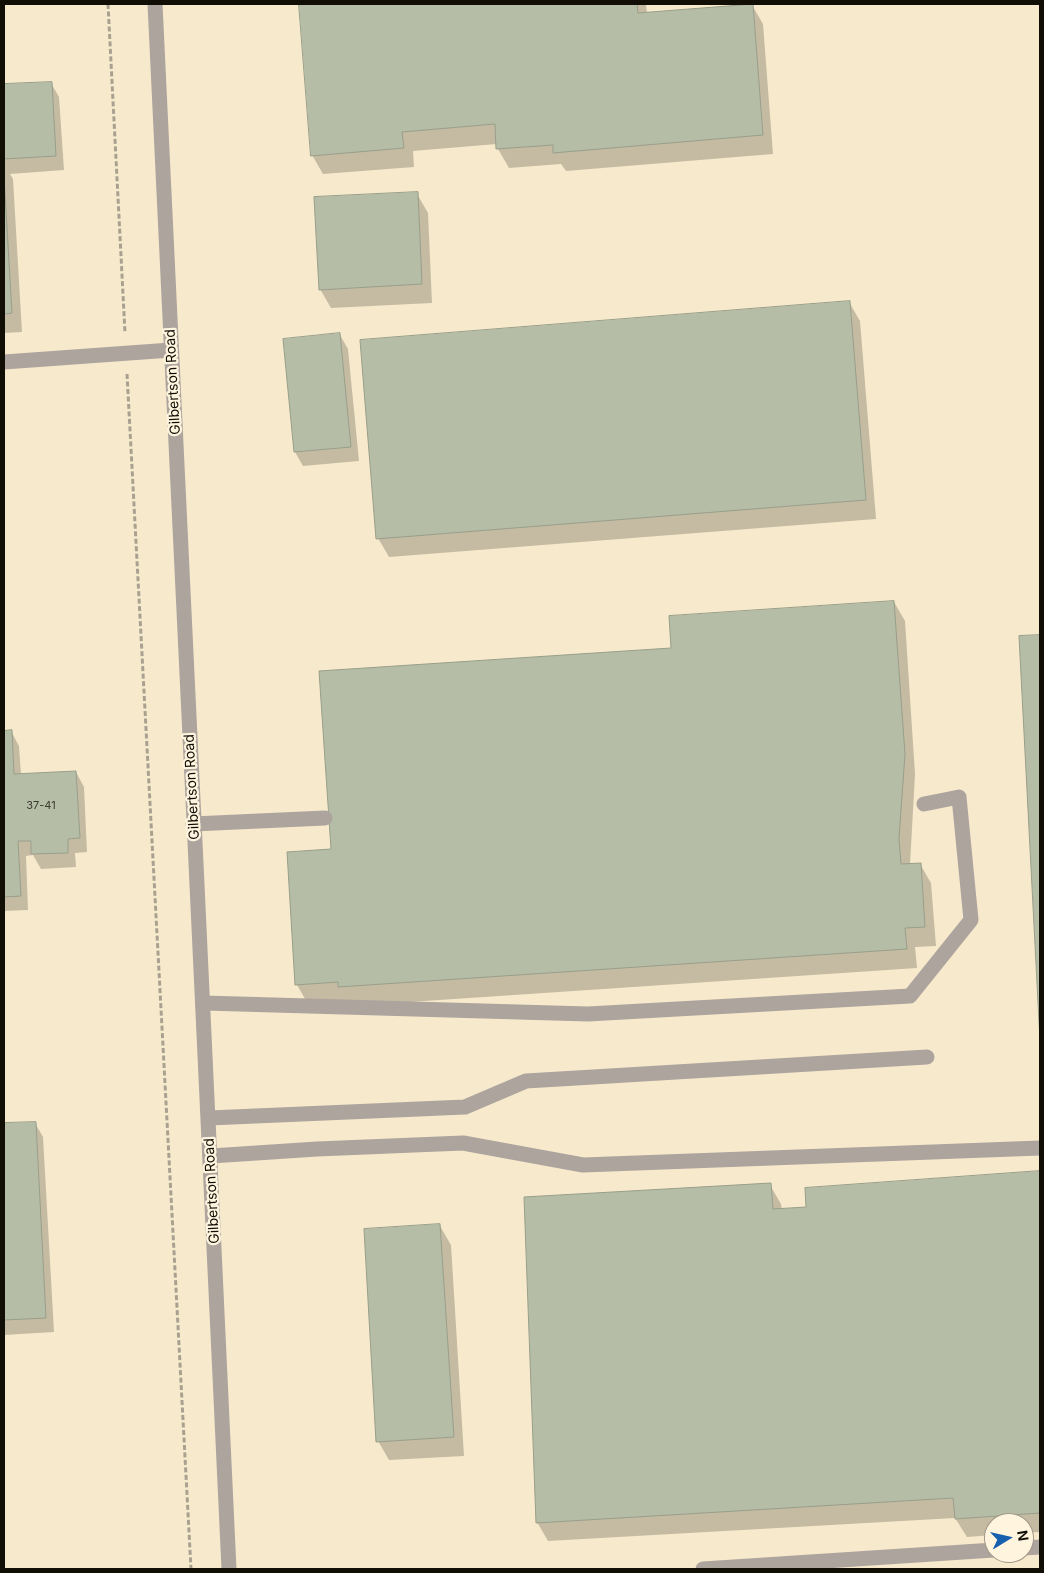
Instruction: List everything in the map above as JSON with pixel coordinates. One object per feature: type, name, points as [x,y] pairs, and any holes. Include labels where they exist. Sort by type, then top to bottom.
[{"type":"street","name":"Gilbertson Road","points":[[155,4],[193,824],[204,1003],[229,1569]]},
{"type":"street","points":[[4,362],[171,350]]},
{"type":"street","points":[[204,1003],[588,1014],[910,996],[972,920],[959,797],[924,804]]},
{"type":"street","points":[[193,824],[325,818]]},
{"type":"street","points":[[209,1118],[466,1107],[526,1081],[927,1057]]},
{"type":"street","points":[[211,1156],[317,1149],[463,1143],[583,1165],[1040,1148]]},
{"type":"street","points":[[703,1569],[984,1551]]},
{"type":"path","points":[[108,4],[192,1569]]},
{"type":"shaded area","points":[[4,4],[1040,4],[1040,1569],[4,1569]]},
{"type":"building","points":[[299,4],[637,4],[638,13],[753,4],[763,135],[553,153],[553,145],[496,149],[495,124],[402,132],[404,148],[311,156]]},
{"type":"building","points":[[52,82],[56,156],[4,159],[4,84]]},
{"type":"building","points":[[4,176],[12,313],[4,314]]},
{"type":"building","points":[[418,192],[422,284],[319,290],[314,197]]},
{"type":"building","points":[[850,301],[866,500],[376,539],[360,340]]},
{"type":"building","points":[[340,333],[351,447],[294,452],[283,339]]},
{"type":"building","points":[[894,601],[905,754],[899,838],[901,864],[921,863],[925,927],[905,928],[907,949],[338,987],[338,982],[295,985],[287,852],[331,849],[319,671],[671,648],[669,616]]},
{"type":"building","points":[[1040,635],[1040,1041],[1019,636]]},
{"type":"building","points":[[12,730],[14,774],[76,771],[80,838],[68,839],[68,853],[31,854],[31,841],[18,841],[21,896],[4,897],[4,731]]},
{"type":"building","points":[[36,1122],[46,1318],[4,1320],[4,1123]]},
{"type":"building","points":[[1040,1171],[1040,1513],[984,1513],[984,1517],[955,1519],[953,1498],[536,1523],[524,1197],[771,1183],[773,1209],[806,1207],[805,1188]]},
{"type":"building","points":[[440,1224],[454,1437],[376,1442],[364,1229]]}]
